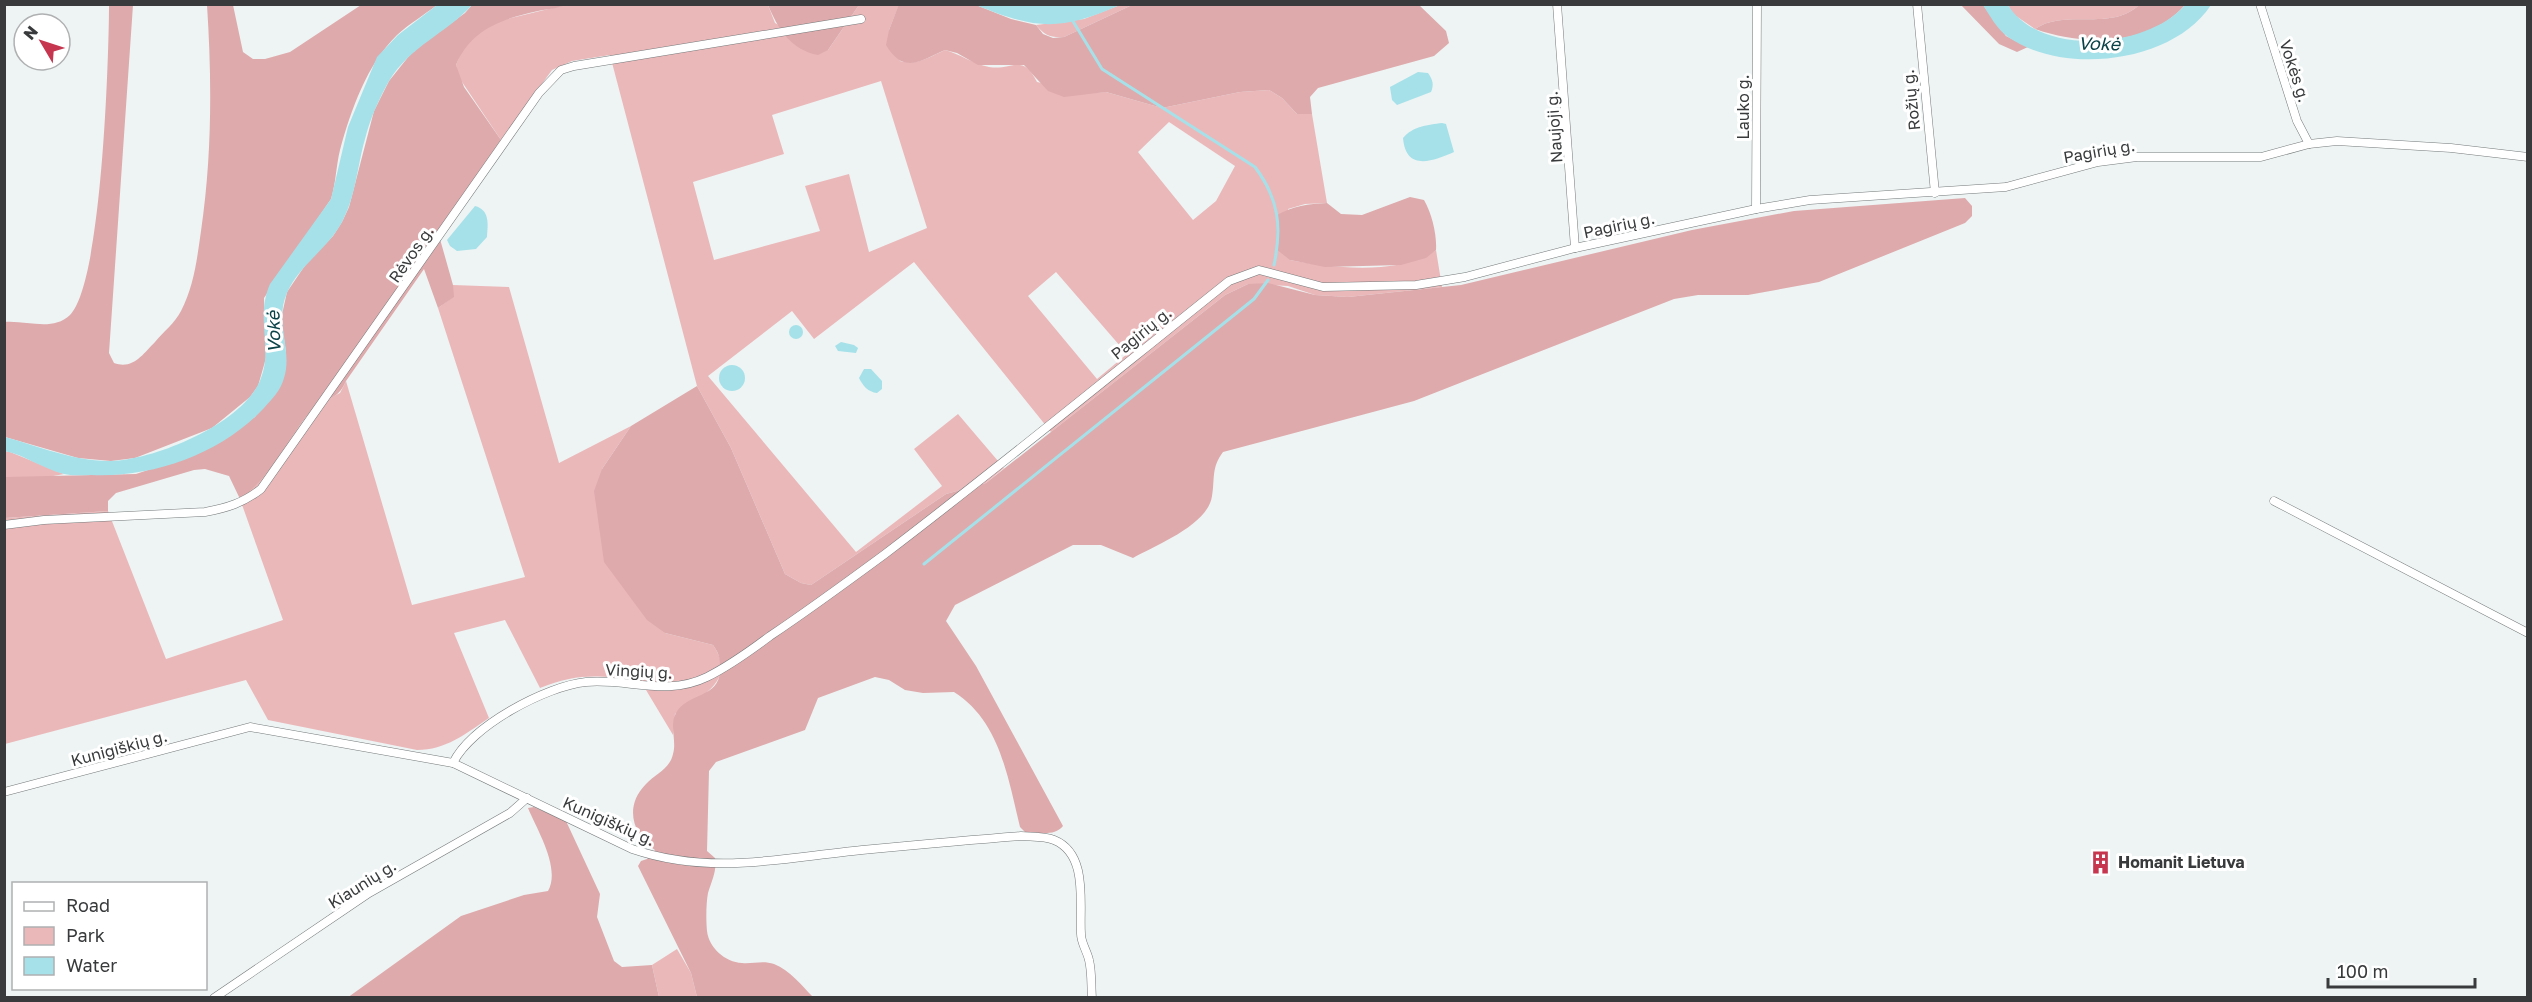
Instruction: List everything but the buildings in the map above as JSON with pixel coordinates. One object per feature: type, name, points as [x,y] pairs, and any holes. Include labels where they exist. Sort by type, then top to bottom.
[{"type":"street","name":"Naujoji g.","points":[[1557,4],[1575,248]]},
{"type":"street","name":"Lauko g.","points":[[1756,209],[1757,4]]},
{"type":"street","name":"Rožių g.","points":[[1917,4],[1935,193]]},
{"type":"street","points":[[2252,4],[2260,7]]},
{"type":"street","name":"Vokės g.","points":[[2260,7],[2297,121],[2309,144]]},
{"type":"street","name":"Rėvos g.","points":[[4,525],[44,520],[205,512],[231,507],[247,500],[261,489],[539,93],[561,70],[861,19]]},
{"type":"street","name":"Pagirių g.","points":[[826,598],[942,511],[1228,280],[1243,273],[1258,270],[1323,287],[1416,285],[1465,277],[1575,248],[1756,209],[1810,200],[2006,187],[2108,161],[2137,157],[2261,158],[2309,144],[2337,141],[2451,148],[2528,157]]},
{"type":"street","points":[[2274,501],[2528,633]]},
{"type":"street","name":"Vingių g.","points":[[453,763],[463,748],[486,728],[540,696],[561,687],[586,682],[669,688],[705,678],[826,598]]},
{"type":"street","name":"Kunigiškių g.","points":[[4,792],[250,727],[453,763],[632,849],[663,859],[744,865],[860,850],[1021,836],[1055,840],[1071,857],[1077,871],[1081,890],[1081,936],[1090,962],[1092,998]]},
{"type":"street","name":"Kiaunių g.","points":[[214,998],[369,893],[510,813],[527,798]]},
{"type":"green space","points":[[565,5],[768,5],[775,23],[828,50],[859,5],[899,5],[889,30],[900,61],[917,62],[945,50],[989,67],[1021,65],[1032,73],[1037,82],[1086,93],[1106,92],[1162,108],[1240,92],[1269,90],[1282,98],[1297,114],[1312,114],[1327,203],[1305,204],[1288,209],[1290,260],[1345,267],[1385,267],[1421,258],[1436,250],[1442,287],[1348,297],[1315,295],[1288,286],[1248,284],[1225,295],[1051,432],[914,262],[814,339],[792,311],[708,376],[856,552],[942,486],[914,449],[958,414],[1004,468],[986,483],[946,494],[811,585],[801,583],[785,574],[731,448],[697,386],[610,55],[572,61],[552,70],[501,140],[458,76],[456,65],[462,50],[474,36],[495,22]],"holes":[[[881,81],[927,228],[869,252],[849,174],[805,186],[820,231],[714,260],[693,182],[784,154],[772,115]],[[1169,122],[1235,166],[1216,201],[1193,220],[1138,152]],[[1056,272],[1127,354],[1097,379],[1028,296]]]},
{"type":"green space","points":[[1120,5],[1132,5],[1064,37],[1048,35],[1036,25],[1084,19]]},
{"type":"green space","points":[[2008,5],[2139,5],[2115,17],[2060,20],[2035,29],[2013,14]]},
{"type":"green space","points":[[453,285],[509,287],[559,463],[631,426],[602,469],[665,633],[713,645],[720,658],[719,678],[705,694],[675,714],[673,735],[640,680],[589,676],[567,679],[540,688],[505,620],[454,633],[489,718],[455,740],[437,747],[417,750],[268,720],[246,680],[5,744],[5,518],[108,511],[166,659],[283,620],[240,499],[316,405],[340,393],[346,381],[412,605],[525,577],[438,308],[453,297]]},
{"type":"green space","points":[[4,451],[64,474],[48,477],[5,477]]},
{"type":"green space","points":[[677,949],[691,973],[697,997],[659,997],[652,965]]},
{"type":"shaded area","points":[[899,4],[976,5],[1011,19],[1036,25],[1043,34],[1053,38],[1064,37],[1132,5],[1419,5],[1446,31],[1449,43],[1434,56],[1318,88],[1310,97],[1312,114],[1297,114],[1282,98],[1269,90],[1240,92],[1162,108],[1106,92],[1064,97],[1048,91],[1024,65],[978,65],[957,53],[945,50],[920,61],[906,63],[899,60],[886,45]]},
{"type":"shaded area","points":[[109,5],[133,5],[109,353],[114,363],[121,365],[137,360],[173,323],[181,311],[192,282],[205,203],[209,147],[210,62],[207,5],[233,5],[243,52],[253,59],[265,59],[290,52],[361,5],[437,5],[397,35],[386,47],[361,88],[340,150],[331,199],[264,298],[266,358],[258,386],[250,397],[212,428],[135,458],[111,461],[78,458],[5,437],[4,322],[55,323],[70,315],[81,295],[90,260],[101,168]]},
{"type":"shaded area","points":[[472,5],[565,5],[512,18],[489,28],[470,42],[456,65],[464,87],[501,140],[438,232],[453,285],[454,297],[438,308],[424,269],[339,393],[315,407],[296,430],[272,467],[240,499],[229,476],[205,469],[194,470],[116,493],[108,501],[108,511],[5,518],[5,477],[136,474],[199,453],[255,417],[286,352],[281,319],[287,292],[308,261],[333,236],[342,222],[349,207],[374,111],[389,81],[413,51],[465,13]]},
{"type":"shaded area","points":[[768,5],[859,5],[828,50],[818,55],[800,48],[787,37],[776,22]]},
{"type":"shaded area","points":[[1961,5],[1983,5],[2006,36],[2028,47],[2017,52],[1999,44]]},
{"type":"shaded area","points":[[2139,5],[2185,5],[2170,19],[2134,36],[2094,40],[2054,35],[2035,29],[2060,20],[2115,17]]},
{"type":"shaded area","points":[[1410,197],[1424,200],[1433,225],[1436,250],[1426,258],[1401,265],[1325,267],[1290,260],[1276,249],[1277,215],[1289,209],[1327,203],[1341,214],[1362,215]]},
{"type":"shaded area","points":[[1965,198],[1972,206],[1972,216],[1965,223],[1819,282],[1748,295],[1698,295],[1674,299],[1414,401],[1223,452],[1215,468],[1212,496],[1208,506],[1201,516],[1180,533],[1133,558],[1101,545],[1073,545],[955,605],[946,621],[976,666],[1063,826],[1055,832],[1045,833],[1025,832],[1020,827],[1006,770],[992,735],[970,704],[954,692],[923,693],[905,690],[889,680],[875,677],[818,698],[805,730],[716,762],[709,771],[707,851],[715,858],[714,876],[708,893],[706,912],[708,937],[714,948],[724,957],[736,962],[774,964],[785,970],[813,997],[697,997],[691,973],[638,866],[655,850],[636,828],[633,810],[639,792],[669,764],[674,749],[673,723],[676,713],[687,702],[714,686],[718,680],[720,660],[713,645],[665,633],[647,620],[604,562],[594,491],[602,469],[631,426],[697,386],[731,448],[785,574],[801,583],[811,585],[946,494],[986,483],[1225,295],[1248,284],[1268,283],[1315,295],[1348,297],[1461,285],[1692,230],[1794,211]]},
{"type":"shaded area","points":[[534,807],[566,821],[600,894],[597,917],[614,961],[622,967],[652,965],[659,997],[347,998],[461,916],[524,895],[548,891],[552,871],[546,849],[528,808]]},
{"type":"water","name":"Vokė","points":[[437,5],[472,5],[407,58],[385,88],[369,124],[347,212],[336,232],[299,274],[287,293],[282,315],[286,357],[284,378],[276,394],[264,408],[228,438],[207,450],[185,460],[138,472],[114,475],[67,475],[5,451],[5,437],[84,459],[111,461],[129,459],[174,446],[218,424],[237,410],[252,394],[261,378],[265,355],[264,309],[270,284],[331,199],[348,127],[377,57],[398,35]]},
{"type":"water","points":[[976,5],[1120,5],[1080,20],[1047,24],[1015,19]]},
{"type":"water","name":"Vokė","points":[[1983,5],[2008,5],[2024,22],[2044,33],[2069,40],[2095,41],[2121,38],[2146,31],[2168,20],[2185,5],[2211,5],[2194,25],[2171,40],[2145,51],[2116,57],[2087,59],[2058,57],[2031,49],[2004,34]]},
{"type":"water","points":[[1418,72],[1428,73],[1430,76],[1433,85],[1431,92],[1397,105],[1392,100],[1390,87]]},
{"type":"water","points":[[1446,124],[1454,152],[1422,161],[1409,156],[1403,138],[1407,134],[1421,127]]},
{"type":"water","points":[[475,206],[486,214],[487,237],[476,249],[457,251],[450,246],[447,240]]},
{"type":"water","points":[[796,325],[801,327],[803,332],[801,337],[796,339],[791,337],[789,332],[791,327]]},
{"type":"water","points":[[841,342],[854,345],[858,348],[856,353],[838,351],[835,346]]},
{"type":"water","points":[[732,365],[741,369],[745,378],[741,387],[732,391],[723,387],[719,378],[723,369]]},
{"type":"water","points":[[864,369],[871,369],[882,381],[882,389],[877,393],[868,390],[859,378]]},
{"type":"waterway","points":[[1071,18],[1102,69],[1255,167],[1274,202],[1278,226],[1274,265]]},
{"type":"waterway","points":[[924,564],[1254,299],[1268,280]]},
{"type":"place","name":"Homanit Lietuva","points":[[2100,862]]}]
